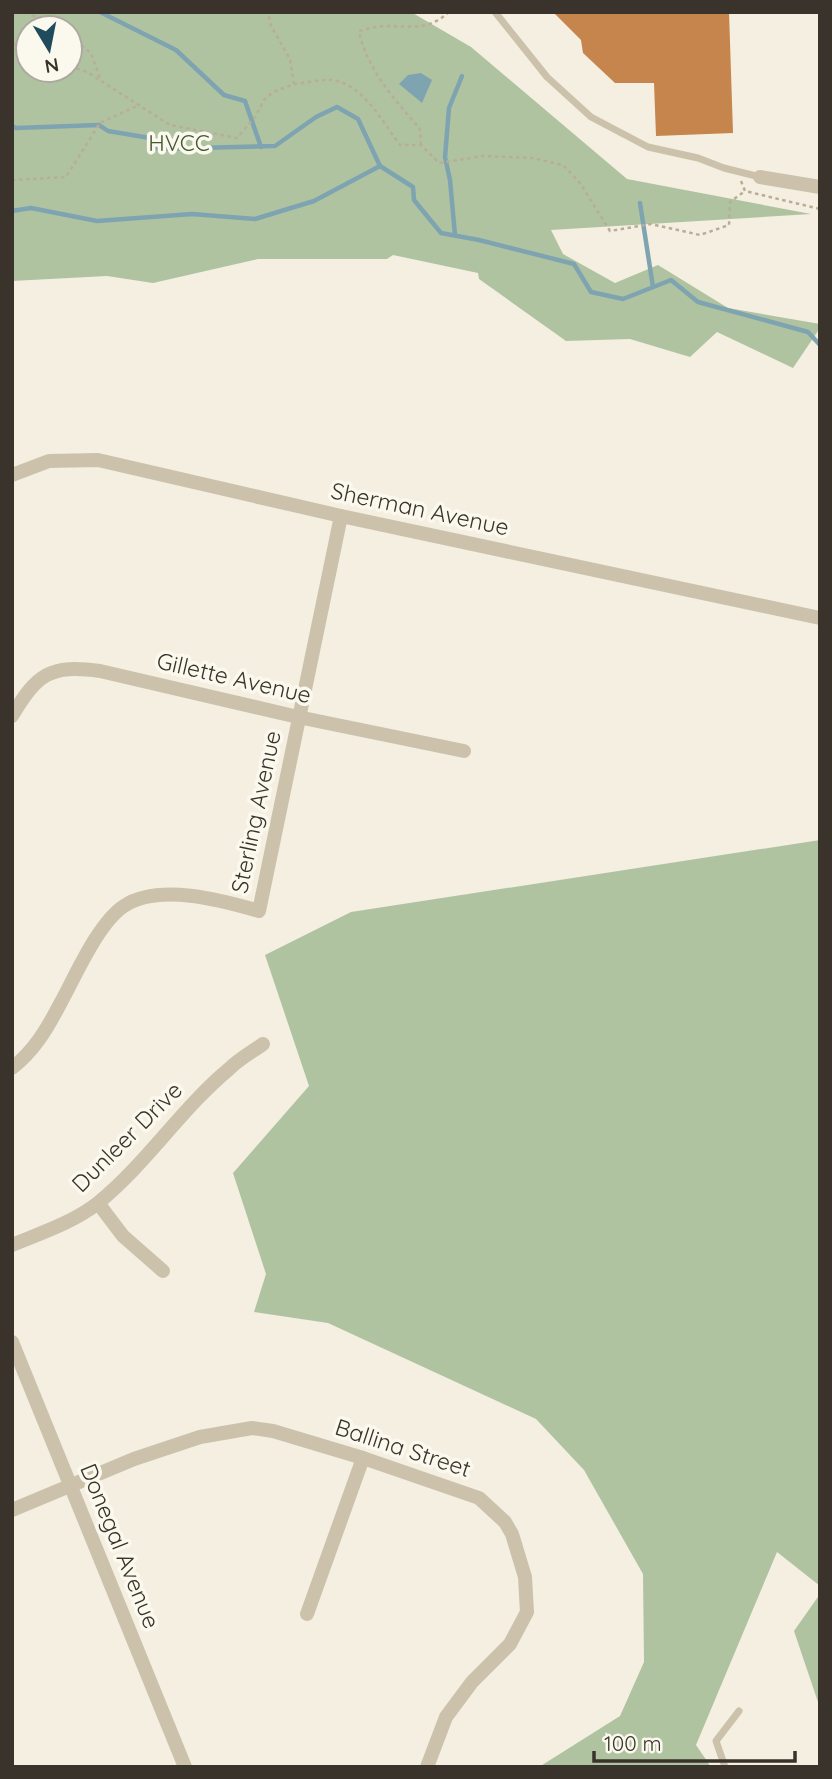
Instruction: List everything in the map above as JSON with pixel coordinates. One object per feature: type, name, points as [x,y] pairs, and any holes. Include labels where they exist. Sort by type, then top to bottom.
[{"type":"street","points":[[760,177],[820,187]]},
{"type":"street","name":"Sherman Avenue","points":[[12,475],[48,461],[98,460],[341,516],[820,618]]},
{"type":"street","name":"Sterling Avenue","points":[[12,1068],[43,1036],[93,943],[111,918],[124,906],[146,897],[180,894],[259,911],[341,516]]},
{"type":"street","name":"Gillette Avenue","points":[[12,716],[39,678],[78,668],[464,751]]},
{"type":"street","name":"Dunleer Drive","points":[[12,1244],[82,1214],[98,1203],[128,1175],[214,1082],[263,1044]]},
{"type":"street","points":[[98,1203],[123,1236],[163,1271]]},
{"type":"street","name":"Donegal Avenue","points":[[12,1342],[185,1767]]},
{"type":"street","name":"Ballina Street","points":[[12,1510],[134,1459],[200,1437],[251,1428],[273,1431],[363,1458],[479,1498],[495,1510],[512,1534],[524,1577],[527,1612],[510,1644],[472,1682],[446,1717],[427,1767]]},
{"type":"street","points":[[307,1614],[363,1458]]},
{"type":"lane","points":[[495,12],[547,77],[591,117],[648,147],[698,158],[760,177]]},
{"type":"lane","points":[[502,12],[507,27]]},
{"type":"lane","points":[[725,1767],[716,1741],[739,1711]]},
{"type":"path","points":[[268,12],[271,26],[290,59],[294,84]]},
{"type":"path","points":[[421,145],[421,129],[388,93],[362,48],[359,31],[384,26],[416,29],[443,18],[449,12]]},
{"type":"path","points":[[84,48],[91,53],[101,82]]},
{"type":"path","points":[[84,71],[170,125],[237,138],[255,117],[264,100],[273,92],[294,84],[333,80],[351,87],[365,99],[400,145],[421,145],[439,163],[483,156],[532,158],[564,165],[580,183],[610,231],[650,224],[700,234],[729,225],[730,202],[745,191]]},
{"type":"path","points":[[12,180],[66,177],[100,122],[139,105]]},
{"type":"path","points":[[743,172],[740,183],[745,191],[820,209]]},
{"type":"green space","name":"HVCC","points":[[12,12],[411,12],[471,47],[627,179],[811,214],[551,230],[563,254],[615,283],[658,265],[728,308],[820,324],[820,328],[793,368],[717,332],[690,357],[630,339],[566,341],[479,279],[478,273],[393,255],[387,259],[258,259],[153,283],[107,276],[12,281]]},
{"type":"green space","points":[[820,840],[820,1586],[777,1552],[696,1745],[711,1767],[539,1767],[620,1716],[644,1662],[643,1574],[584,1470],[536,1419],[328,1323],[254,1312],[266,1274],[233,1173],[309,1086],[265,955],[351,912]]},
{"type":"green space","points":[[820,1594],[820,1708],[794,1631]]},
{"type":"water","points":[[421,73],[432,80],[422,103],[399,84],[408,75]]},
{"type":"building","points":[[553,12],[729,12],[733,133],[656,136],[654,83],[615,83],[583,53],[581,40]]},
{"type":"waterway","points":[[100,12],[176,50],[224,95],[245,101],[261,147]]},
{"type":"waterway","points":[[455,235],[445,157],[449,108],[462,76]]},
{"type":"waterway","points":[[12,126],[99,125],[108,131],[150,138],[158,149],[275,146],[316,117],[337,107],[358,119],[380,166],[413,187],[414,200],[441,233],[574,264],[591,292],[623,299],[671,280],[698,302],[808,332],[820,345]]},
{"type":"waterway","points":[[12,211],[31,208],[97,221],[192,214],[255,219],[314,201],[380,166]]},
{"type":"waterway","points":[[640,203],[653,287]]}]
